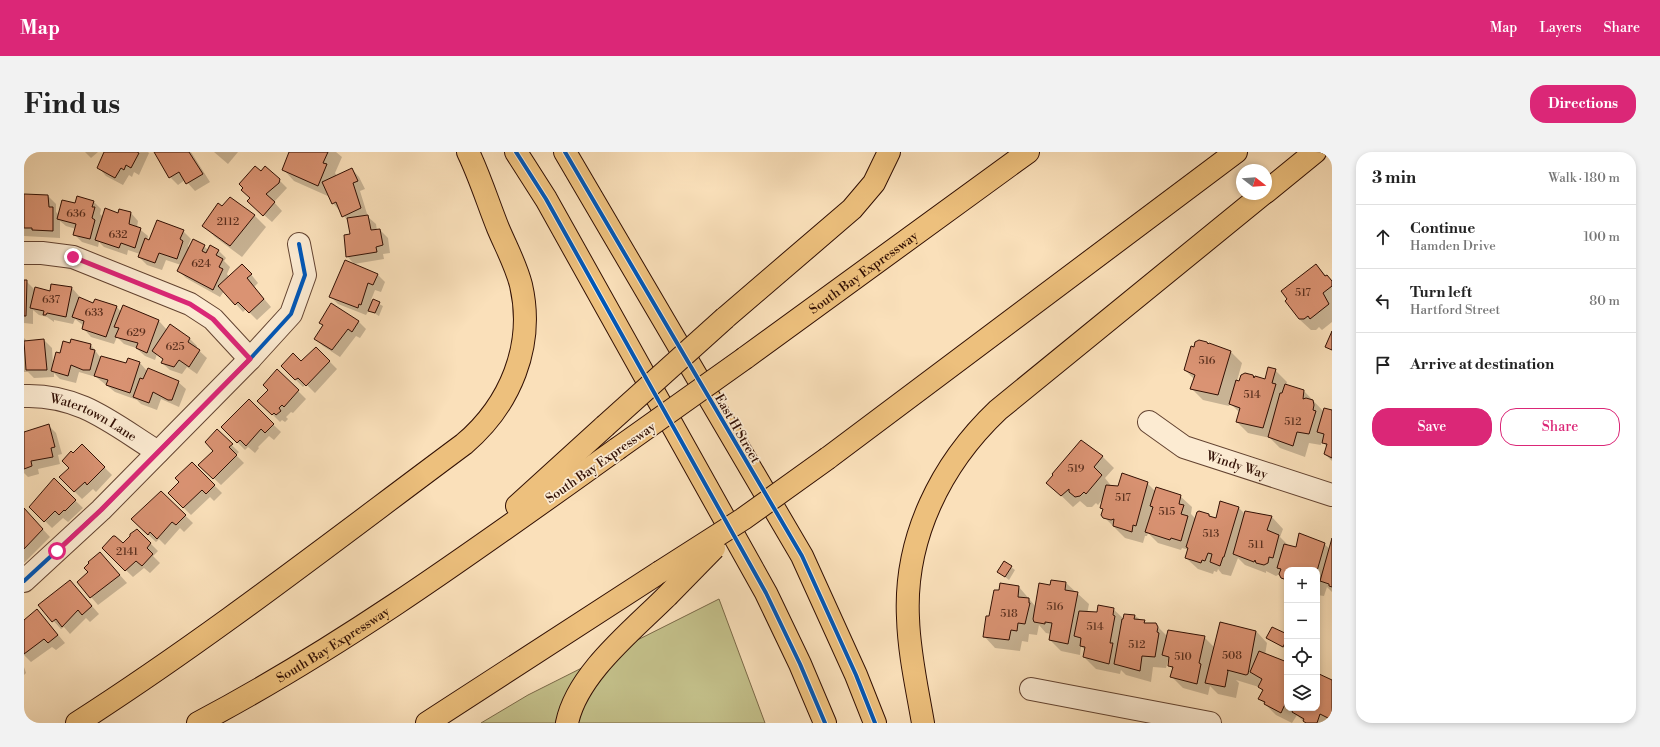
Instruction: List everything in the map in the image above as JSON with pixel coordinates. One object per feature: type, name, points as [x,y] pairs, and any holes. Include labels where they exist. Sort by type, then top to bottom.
[{"type":"main road","points":[[77,723],[220,626],[464,444],[477,433],[500,405],[508,389],[520,356],[523,338],[523,302],[516,268],[468,152]]},
{"type":"main road","points":[[516,152],[546,199],[766,592],[800,664],[825,723]]},
{"type":"main road","name":"East H Street","points":[[565,152],[802,556],[856,675],[875,723]]},
{"type":"main road","points":[[442,574],[725,318],[852,209],[874,183],[889,152]]},
{"type":"main road","name":"South Bay Expressway","points":[[198,723],[274,681],[331,647],[442,574],[745,358],[1028,152]]},
{"type":"main road","points":[[427,723],[743,519],[828,458],[1236,152]]},
{"type":"main road","points":[[1272,187],[1315,152]]},
{"type":"main road","points":[[923,723],[909,640],[908,594],[910,570],[924,518],[940,483],[952,463],[966,444],[998,410],[1257,200]]},
{"type":"main road","points":[[567,723],[574,699],[590,674],[743,519]]},
{"type":"street","points":[[24,582],[101,510],[250,359],[291,314],[305,275],[299,244]]},
{"type":"street","points":[[24,253],[42,253],[73,257],[190,304],[213,319],[250,359]]},
{"type":"street","name":"Watertown Lane","points":[[24,396],[50,396],[77,403],[158,452]]},
{"type":"street","name":"Windy Way","points":[[1149,422],[1184,447],[1332,495]]},
{"type":"street","points":[[1031,689],[1210,723]]},
{"type":"shaded area","points":[[719,599],[765,723],[481,723],[528,695]]},
{"type":"building","points":[[104,152],[139,153],[131,168],[126,165],[124,170],[121,168],[115,178],[97,168]]},
{"type":"building","points":[[154,152],[189,152],[203,174],[186,184],[179,172],[169,178]]},
{"type":"building","points":[[289,152],[328,152],[323,163],[327,164],[318,186],[282,170]]},
{"type":"building","points":[[255,166],[261,171],[265,166],[280,179],[279,183],[266,194],[275,202],[263,216],[247,201],[250,198],[241,190],[243,188],[239,184]]},
{"type":"building","points":[[352,168],[358,181],[353,183],[361,208],[342,217],[336,202],[332,204],[322,182]]},
{"type":"building","points":[[24,194],[48,195],[49,207],[53,207],[53,231],[24,228]]},
{"type":"building","points":[[77,196],[94,201],[92,207],[95,207],[92,218],[95,220],[90,239],[73,235],[76,224],[57,219],[62,200],[75,203]]},
{"type":"building","points":[[230,197],[255,215],[230,246],[202,226],[218,203],[222,206]]},
{"type":"building","points":[[105,208],[118,213],[119,209],[131,212],[129,224],[141,228],[135,248],[121,243],[119,248],[95,240]]},
{"type":"building","points":[[368,215],[371,230],[380,229],[383,245],[376,247],[377,252],[346,257],[344,235],[350,234],[347,218]]},
{"type":"building","points":[[157,220],[184,230],[180,239],[183,241],[177,259],[159,253],[155,263],[138,257],[145,238],[149,240]]},
{"type":"building","points":[[193,239],[205,245],[202,251],[206,253],[210,245],[219,250],[216,255],[223,259],[219,267],[223,269],[213,290],[177,271]]},
{"type":"building","points":[[345,260],[378,274],[373,285],[368,283],[361,305],[359,304],[358,308],[329,297]]},
{"type":"building","points":[[242,264],[252,274],[247,278],[264,299],[249,313],[238,302],[235,305],[218,286]]},
{"type":"building","points":[[1316,264],[1325,276],[1327,275],[1332,281],[1332,286],[1323,293],[1329,304],[1310,319],[1308,316],[1304,319],[1299,319],[1285,301],[1287,299],[1281,291]]},
{"type":"building","points":[[24,280],[27,280],[26,316],[24,316]]},
{"type":"building","points":[[51,284],[72,287],[66,317],[47,313],[46,315],[43,315],[44,311],[30,308],[35,287],[50,291]]},
{"type":"building","points":[[79,297],[93,303],[95,299],[117,306],[106,337],[82,329],[84,321],[72,317]]},
{"type":"building","points":[[373,299],[380,302],[375,313],[368,311]]},
{"type":"building","points":[[331,303],[359,321],[352,332],[348,329],[332,350],[314,339],[323,325],[319,323]]},
{"type":"building","points":[[123,305],[159,320],[147,353],[136,348],[138,343],[115,337],[119,328],[114,327]]},
{"type":"building","points":[[170,324],[190,338],[188,342],[200,350],[189,367],[179,360],[174,367],[161,363],[163,359],[152,351]]},
{"type":"building","points":[[1332,331],[1332,350],[1325,347]]},
{"type":"building","points":[[44,339],[47,370],[26,370],[24,341]]},
{"type":"building","points":[[71,339],[91,344],[90,349],[95,350],[90,370],[83,370],[71,365],[68,376],[51,371],[56,352],[60,353],[63,341],[70,343]]},
{"type":"building","points":[[1199,340],[1231,351],[1218,395],[1190,389],[1195,375],[1184,370],[1191,346],[1194,347],[1195,342]]},
{"type":"building","points":[[316,347],[330,361],[306,386],[298,378],[295,380],[281,366],[293,353],[301,361]]},
{"type":"building","points":[[101,356],[126,363],[128,358],[140,362],[130,393],[106,385],[108,380],[94,376]]},
{"type":"building","points":[[1268,367],[1276,369],[1272,383],[1276,384],[1263,428],[1236,422],[1240,408],[1229,404],[1236,380],[1239,381],[1241,375],[1245,373],[1253,375],[1254,378],[1255,376],[1265,379]]},
{"type":"building","points":[[148,368],[179,381],[172,400],[168,400],[153,392],[149,403],[133,397],[140,378],[143,379]]},
{"type":"building","points":[[277,369],[299,390],[284,407],[282,405],[279,408],[281,411],[276,415],[274,413],[272,415],[257,401],[268,390],[263,385]]},
{"type":"building","points":[[1285,384],[1304,390],[1303,399],[1306,398],[1313,400],[1313,410],[1316,411],[1309,434],[1297,432],[1293,446],[1268,437],[1280,393],[1282,393]]},
{"type":"building","points":[[249,399],[274,424],[265,433],[261,429],[246,446],[240,440],[237,443],[221,427]]},
{"type":"building","points":[[1324,408],[1332,410],[1332,458],[1324,454],[1327,444],[1322,443],[1324,434],[1317,432]]},
{"type":"building","points":[[49,424],[55,447],[51,448],[53,457],[31,461],[32,466],[24,469],[24,432]]},
{"type":"building","points":[[217,429],[233,444],[229,447],[237,455],[213,479],[198,465],[213,451],[205,442]]},
{"type":"building","points":[[1081,440],[1103,456],[1094,467],[1102,475],[1086,494],[1084,492],[1080,496],[1075,497],[1069,492],[1069,489],[1061,496],[1046,483]]},
{"type":"building","points":[[82,444],[105,467],[87,485],[85,482],[74,492],[59,477],[69,468],[62,461],[71,451],[73,453]]},
{"type":"building","points":[[192,462],[215,485],[206,494],[202,490],[183,508],[168,493],[179,482],[175,478]]},
{"type":"building","points":[[1122,473],[1148,482],[1136,526],[1133,525],[1132,532],[1113,526],[1114,519],[1111,520],[1103,518],[1101,515],[1103,509],[1100,508],[1106,485],[1118,486]]},
{"type":"building","points":[[54,478],[76,500],[59,515],[55,511],[44,522],[29,507]]},
{"type":"building","points":[[1156,487],[1181,495],[1179,504],[1184,505],[1181,514],[1188,516],[1181,541],[1171,538],[1170,540],[1145,532],[1153,507],[1150,506]]},
{"type":"building","points":[[161,491],[186,515],[176,525],[172,522],[157,539],[150,532],[148,535],[131,519]]},
{"type":"building","points":[[1220,501],[1239,507],[1220,566],[1210,562],[1212,554],[1208,553],[1205,561],[1202,560],[1201,563],[1185,558],[1188,548],[1186,547],[1197,512],[1199,511],[1209,514],[1209,516],[1216,518]]},
{"type":"building","points":[[24,508],[43,529],[24,549]]},
{"type":"building","points":[[1245,511],[1272,516],[1267,530],[1279,535],[1273,558],[1269,557],[1268,563],[1264,565],[1256,563],[1255,560],[1254,562],[1233,554]]},
{"type":"building","points":[[137,529],[151,543],[147,548],[153,554],[142,566],[136,561],[125,571],[102,548],[113,536],[123,543],[130,536],[130,534]]},
{"type":"building","points":[[1299,533],[1325,543],[1318,567],[1284,567],[1284,579],[1281,578],[1279,574],[1281,569],[1277,568],[1284,544],[1296,547]]},
{"type":"building","points":[[1332,538],[1332,587],[1329,586],[1329,584],[1320,581]]},
{"type":"building","points":[[100,552],[120,575],[90,598],[77,582],[88,572],[84,568],[89,563],[88,562]]},
{"type":"building","points":[[1004,561],[1012,566],[1005,577],[997,572]]},
{"type":"building","points":[[70,580],[92,606],[82,615],[78,610],[62,627],[56,619],[52,622],[38,605]]},
{"type":"building","points":[[1051,580],[1066,582],[1065,590],[1078,592],[1068,644],[1049,640],[1052,623],[1045,622],[1045,624],[1034,622],[1033,619],[1039,583],[1050,585]]},
{"type":"building","points":[[1000,583],[1019,586],[1018,597],[1029,598],[1030,603],[1025,624],[1018,623],[1017,631],[1011,630],[1009,640],[983,637],[986,616],[989,616],[994,590],[999,590]]},
{"type":"building","points":[[1098,605],[1114,608],[1113,615],[1115,616],[1110,643],[1113,643],[1109,664],[1083,657],[1085,647],[1080,646],[1081,638],[1074,636],[1079,611],[1097,612]]},
{"type":"building","points":[[37,609],[58,635],[48,643],[44,639],[24,654],[24,620]]},
{"type":"building","points":[[1124,614],[1135,615],[1134,619],[1145,620],[1144,623],[1156,623],[1158,627],[1157,632],[1159,633],[1155,657],[1142,656],[1140,671],[1114,664]]},
{"type":"building","points":[[1220,622],[1256,631],[1248,674],[1246,675],[1227,670],[1225,687],[1205,683]]},
{"type":"building","points":[[1272,627],[1284,633],[1284,645],[1283,647],[1266,638]]},
{"type":"building","points":[[1168,630],[1205,636],[1199,663],[1201,664],[1197,684],[1170,677],[1173,667],[1168,666],[1169,657],[1162,655]]},
{"type":"building","points":[[1259,651],[1284,661],[1284,706],[1281,713],[1258,699],[1263,690],[1258,687],[1262,679],[1250,672]]},
{"type":"building","points":[[1320,674],[1332,680],[1332,720],[1320,714],[1317,723],[1306,723],[1303,721],[1304,719],[1292,712],[1320,711]]},
{"type":"cycle path","points":[[516,152],[546,199],[766,593],[800,664],[825,723]]},
{"type":"cycle path","points":[[565,152],[802,556],[856,675],[875,723]]},
{"type":"cycle path","points":[[24,581],[101,510],[250,359],[291,314],[305,275],[299,244]]},
{"type":"route","points":[[57,551],[101,510],[250,359],[213,319],[190,304],[73,257]]}]
